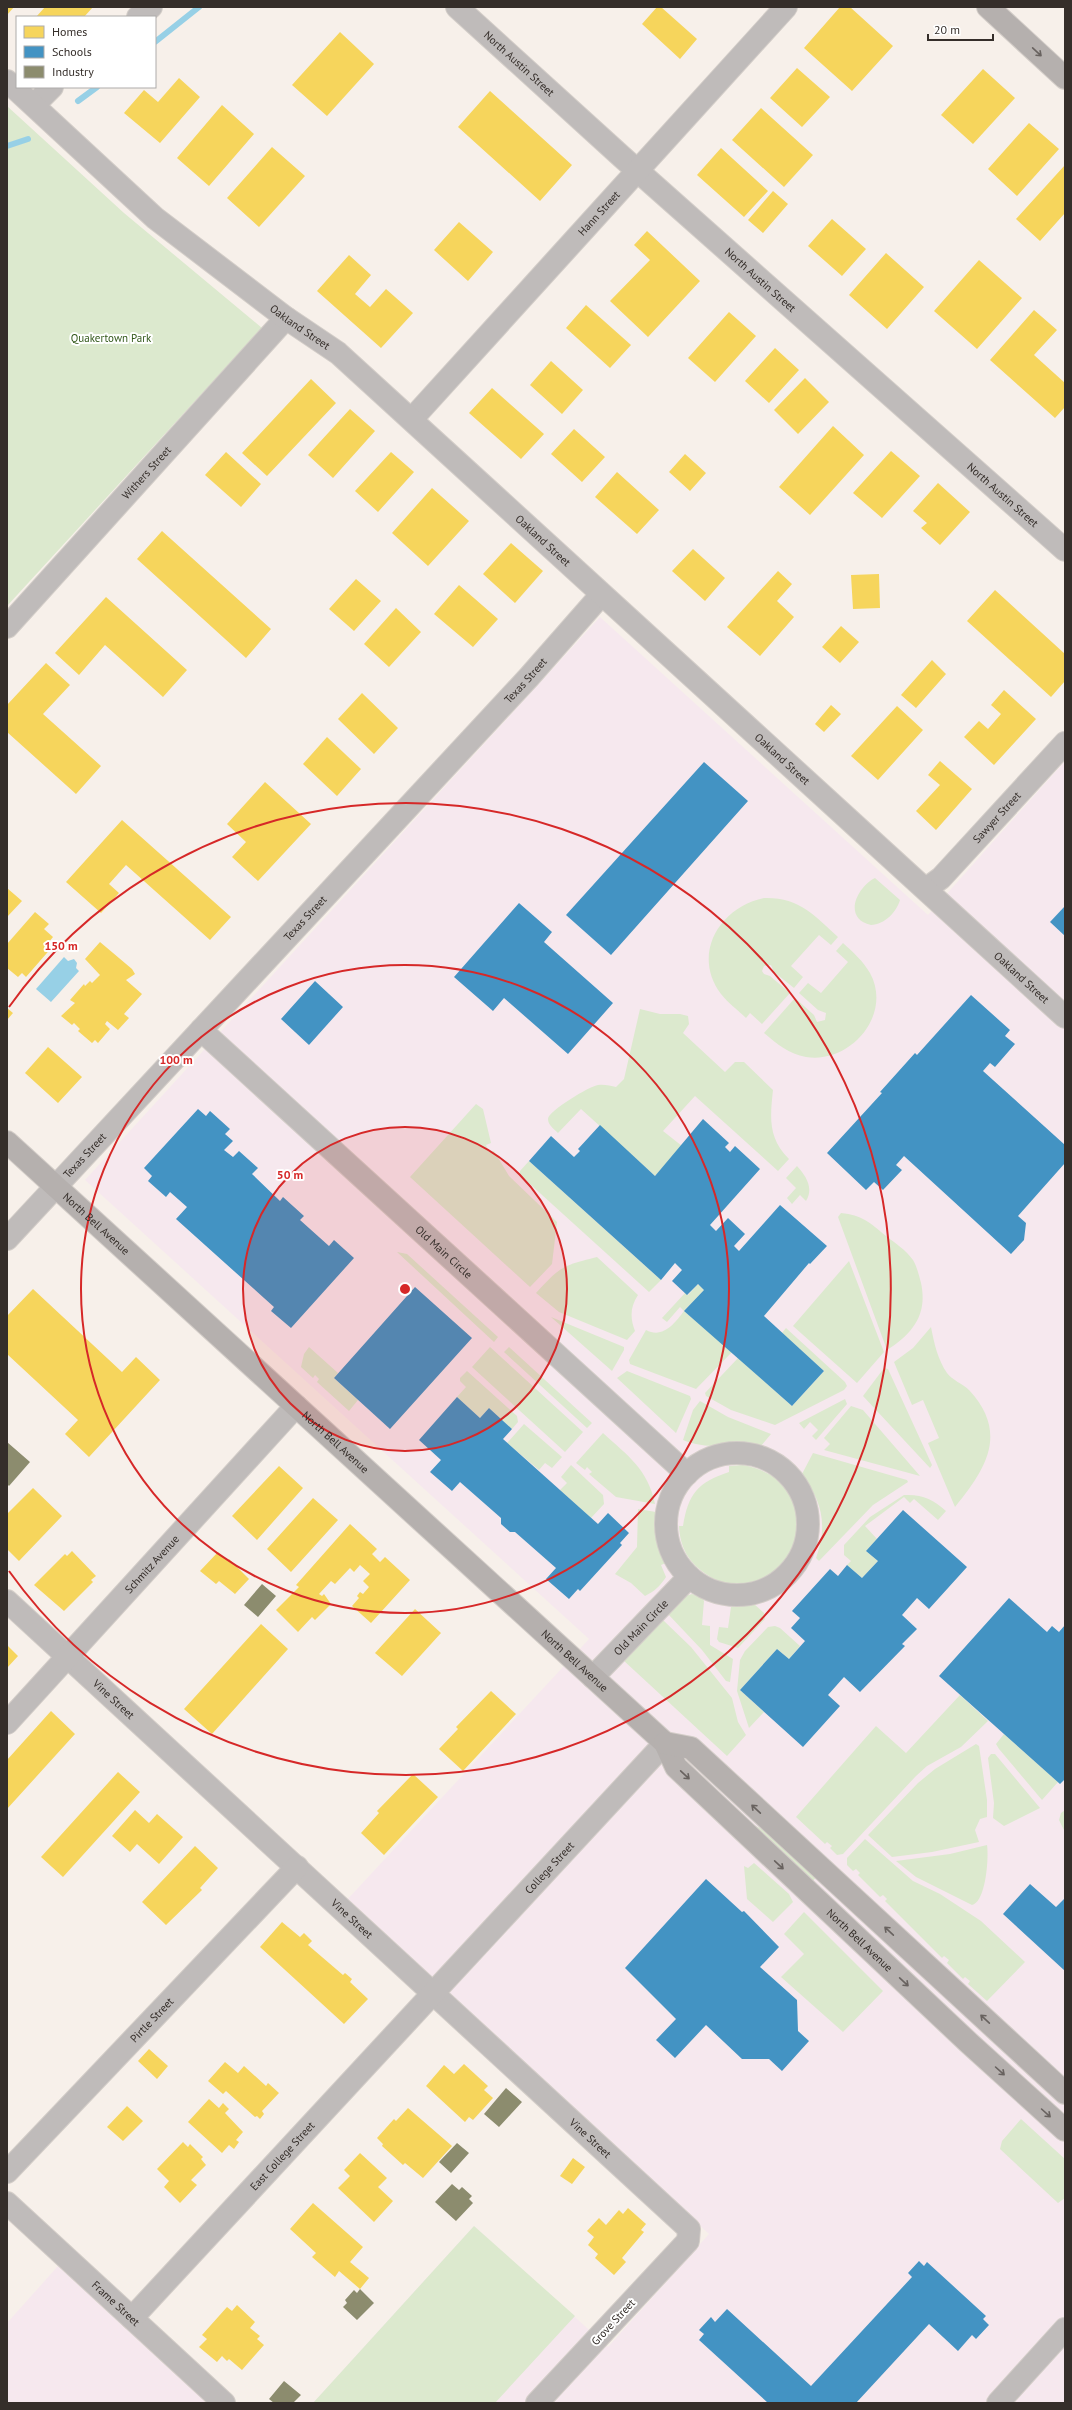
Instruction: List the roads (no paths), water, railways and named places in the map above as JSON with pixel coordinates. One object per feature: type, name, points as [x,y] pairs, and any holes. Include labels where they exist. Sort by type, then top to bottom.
[{"type":"main road","points":[[988,7],[1065,78]]},
{"type":"main road","name":"North Bell Avenue","points":[[7,1142],[665,1742],[676,1767],[964,2038],[1065,2130]]},
{"type":"main road","name":"North Bell Avenue","points":[[665,1742],[690,1748],[1065,2093]]},
{"type":"street","points":[[139,16],[151,7]]},
{"type":"street","name":"North Austin Street","points":[[457,7],[637,170],[1065,550]]},
{"type":"street","name":"Hann Street","points":[[412,420],[786,7]]},
{"type":"street","name":"Oakland Street","points":[[7,81],[155,218],[286,318],[338,353],[601,595],[1065,1017]]},
{"type":"street","points":[[34,106],[51,88]]},
{"type":"street","name":"Withers Street","points":[[7,627],[286,318]]},
{"type":"street","name":"Texas Street","points":[[7,1239],[529,677],[601,595]]},
{"type":"street","name":"Sawyer Street","points":[[926,889],[941,878],[1065,743]]},
{"type":"street","name":"Old Main Circle","points":[[201,1030],[687,1474]]},
{"type":"street","name":"Schmitz Avenue","points":[[7,1723],[296,1406]]},
{"type":"street","points":[[737,1453],[758,1456],[780,1467],[796,1484],[804,1501],[808,1519],[807,1537],[802,1554],[792,1570],[776,1584],[757,1593],[723,1595],[706,1588],[689,1577],[675,1560],[670,1548],[666,1523],[672,1494],[687,1474],[697,1466],[716,1456],[737,1453]]},
{"type":"street","name":"Old Main Circle","points":[[593,1677],[689,1577]]},
{"type":"street","name":"Vine Street","points":[[7,1601],[689,2229],[688,2241]]},
{"type":"street","name":"College Street","points":[[434,1994],[665,1742]]},
{"type":"street","name":"Pirtle Street","points":[[7,2172],[297,1867]]},
{"type":"street","name":"East College Street","points":[[132,2318],[434,1994]]},
{"type":"street","name":"Frame Street","points":[[7,2203],[224,2403]]},
{"type":"street","name":"Grove Street","points":[[537,2403],[688,2241]]},
{"type":"street","points":[[998,2403],[1065,2329]]},
{"type":"water","points":[[64,957],[68,961],[74,959],[77,963],[76,968],[79,971],[51,1002],[36,989]]},
{"type":"waterway","points":[[156,41],[199,7]]},
{"type":"waterway","points":[[78,101],[96,88]]},
{"type":"waterway","points":[[7,146],[28,139]]},
{"type":"park label","name":"Quakertown Park","points":[[111,338]]}]
